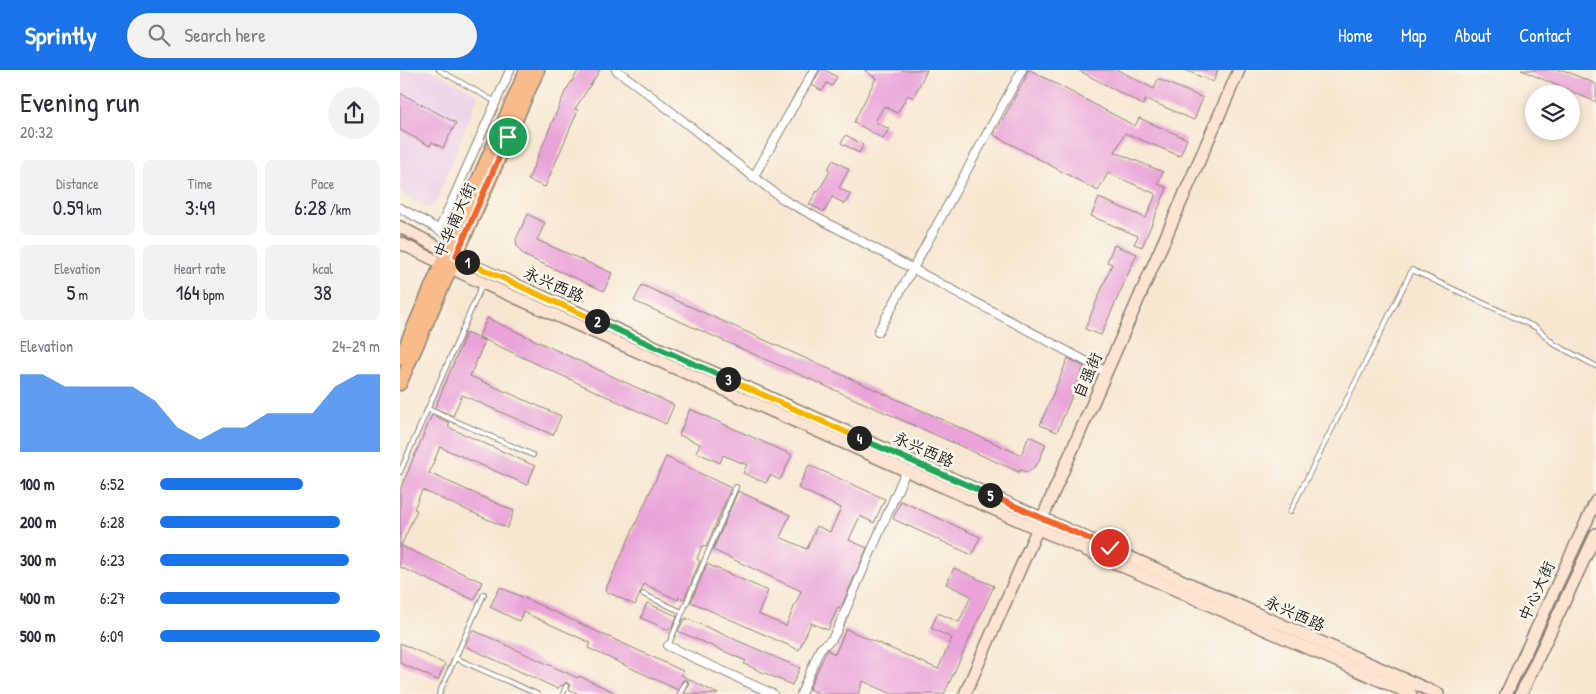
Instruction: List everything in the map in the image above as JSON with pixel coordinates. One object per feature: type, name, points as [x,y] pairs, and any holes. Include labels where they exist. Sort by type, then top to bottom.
[{"type":"main road","name":"中华南大街","points":[[400,384],[448,260],[452,237],[526,70]]},
{"type":"main road","name":"中华南大街","points":[[400,358],[538,70]]},
{"type":"main road","name":"自强街","points":[[965,694],[1239,70]]},
{"type":"main road","name":"永兴西路","points":[[400,227],[483,283],[906,471],[1040,524],[1438,694]]},
{"type":"main road","name":"永兴西路","points":[[400,243],[480,269],[1411,694]]},
{"type":"main road","name":"中心大街","points":[[1506,694],[1596,501]]},
{"type":"main road","name":"中心大街","points":[[1521,694],[1596,534]]},
{"type":"street","points":[[439,230],[510,70]]},
{"type":"street","points":[[616,70],[641,87],[753,178],[786,201],[1106,372]]},
{"type":"street","points":[[753,178],[814,70]]},
{"type":"street","points":[[878,332],[1022,70]]},
{"type":"street","points":[[400,208],[452,237]]},
{"type":"street","points":[[801,694],[820,649],[832,639],[837,630],[906,471]]},
{"type":"street","points":[[668,646],[773,694]]},
{"type":"lane","points":[[439,70],[496,102]]},
{"type":"lane","points":[[1290,512],[1412,270],[1537,328],[1554,344],[1596,366]]},
{"type":"lane","points":[[400,472],[483,283]]},
{"type":"lane","points":[[428,409],[533,455]]},
{"type":"lane","points":[[668,646],[736,487]]},
{"type":"lane","points":[[439,694],[484,594]]},
{"type":"lane","points":[[643,594],[682,612]]},
{"type":"lane","points":[[455,658],[537,694]]},
{"type":"lane","points":[[680,694],[684,683]]},
{"type":"lane","points":[[562,694],[566,686]]},
{"type":"shaded area","points":[[400,70],[431,70],[478,95],[437,200],[428,208],[400,192]]},
{"type":"building","points":[[579,70],[600,70],[575,109],[578,110],[545,187],[528,180],[565,92]]},
{"type":"building","points":[[820,70],[825,70],[837,77],[832,86],[827,83],[822,91],[812,85]]},
{"type":"building","points":[[864,70],[927,70],[913,98],[908,95],[897,113],[884,106],[875,122],[889,129],[883,139],[854,122],[876,78]]},
{"type":"building","points":[[1028,70],[1135,126],[1139,118],[1187,139],[1180,156],[1125,133],[1115,152],[1163,172],[1158,184],[1167,188],[1142,247],[1134,244],[1138,236],[1091,216],[1099,198],[1146,218],[1156,194],[1108,173],[1098,191],[994,135]]},
{"type":"building","points":[[1078,70],[1118,70],[1154,89],[1158,79],[1203,98],[1194,120],[1146,99],[1143,105]]},
{"type":"building","points":[[1185,70],[1218,70],[1213,82]]},
{"type":"building","points":[[1521,70],[1563,70],[1596,84],[1596,102],[1580,95],[1580,85],[1556,85]]},
{"type":"building","points":[[400,93],[456,123],[443,148],[432,142],[430,146],[400,130]]},
{"type":"building","points":[[846,135],[863,145],[859,153],[841,143]]},
{"type":"building","points":[[833,160],[849,169],[839,188],[850,194],[845,204],[832,197],[824,212],[809,204],[830,171],[828,169]]},
{"type":"building","points":[[528,214],[545,223],[537,240],[612,273],[604,291],[525,256],[521,252],[517,246],[516,239]]},
{"type":"building","points":[[1114,245],[1137,254],[1101,335],[1085,329],[1112,264],[1107,262]]},
{"type":"building","points":[[642,285],[1021,455],[1029,436],[1046,444],[1038,463],[1027,472],[1020,470],[1019,472],[634,301]]},
{"type":"building","points":[[487,318],[674,405],[666,424],[479,337]]},
{"type":"building","points":[[466,333],[485,341],[470,376],[561,416],[553,435],[462,395],[453,416],[435,408]]},
{"type":"building","points":[[1068,358],[1084,367],[1057,432],[1040,425]]},
{"type":"building","points":[[690,409],[792,455],[780,480],[770,475],[766,483],[743,473],[747,465],[723,455],[720,463],[696,452],[700,444],[679,435]]},
{"type":"building","points":[[432,415],[450,423],[448,427],[535,466],[527,485],[440,447],[429,473],[514,511],[507,528],[422,490],[414,509],[417,510],[401,546],[482,582],[474,600],[400,567],[400,490]]},
{"type":"building","points":[[666,457],[731,488],[706,547],[702,546],[697,559],[700,561],[684,599],[679,597],[678,600],[644,584],[635,605],[605,591]]},
{"type":"building","points":[[809,465],[885,499],[874,523],[860,516],[849,540],[867,548],[841,608],[838,607],[828,630],[811,623],[799,650],[691,602],[707,564],[768,591],[758,614],[786,626],[801,591],[713,550],[738,491],[790,515],[780,537],[807,549],[817,526],[830,532],[841,508],[798,488]]},
{"type":"building","points":[[901,501],[980,537],[972,555],[893,519]]},
{"type":"building","points":[[954,568],[994,586],[944,694],[892,694],[863,681],[858,694],[820,694],[809,689],[827,650],[835,654],[846,629],[938,669],[952,638],[931,628],[938,613],[959,622],[971,596],[946,584]]},
{"type":"building","points":[[500,587],[683,671],[681,675],[718,694],[687,694],[685,693],[689,683],[686,679],[682,681],[678,690],[588,648],[591,643],[523,612],[519,621],[490,607]]},
{"type":"building","points":[[647,603],[677,616],[672,628],[670,627],[669,630],[641,618]]},
{"type":"building","points":[[686,618],[800,668],[792,685],[744,664],[746,661],[678,631]]},
{"type":"building","points":[[473,630],[578,678],[579,676],[618,694],[579,694],[569,689],[570,685],[566,682],[562,686],[560,685],[558,689],[465,646]]},
{"type":"building","points":[[400,643],[445,664],[438,680],[400,663]]},
{"type":"route","points":[[508,137],[456,256],[480,269],[1110,548]]}]
